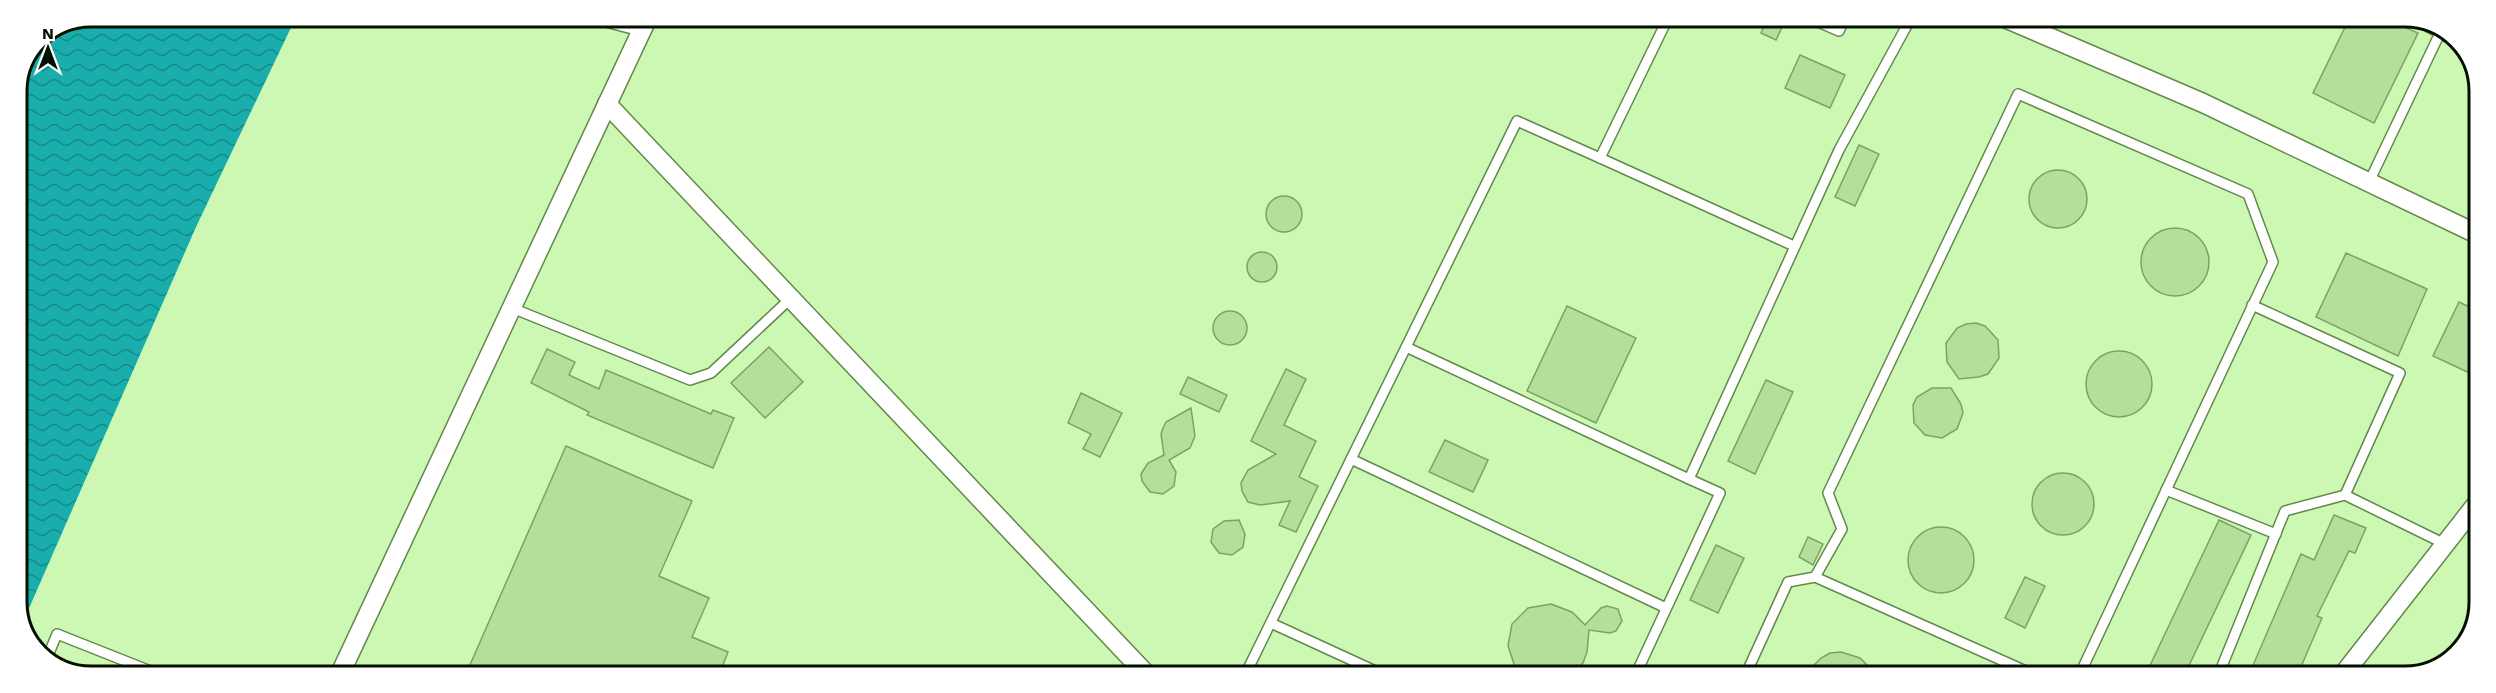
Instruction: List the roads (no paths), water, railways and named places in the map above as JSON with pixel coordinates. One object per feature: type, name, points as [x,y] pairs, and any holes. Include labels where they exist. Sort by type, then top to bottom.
[{"type":"street","points":[[344,666],[644,27]]},
{"type":"street","points":[[2028,27],[2203,103],[2469,230]]},
{"type":"street","points":[[608,104],[1139,666]]},
{"type":"street","points":[[2350,666],[2469,513]]},
{"type":"lane","points":[[1600,158],[1664,27]]},
{"type":"lane","points":[[1689,479],[1839,150],[1906,27]]},
{"type":"lane","points":[[2369,182],[2438,37]]},
{"type":"lane","points":[[1815,577],[1842,529],[1828,493],[2018,94],[2248,194],[2272,262],[2084,666]]},
{"type":"lane","points":[[1250,666],[1517,121],[1794,246]]},
{"type":"lane","points":[[512,308],[690,380],[711,373],[791,298]]},
{"type":"lane","points":[[2253,305],[2400,373],[2345,495]]},
{"type":"lane","points":[[1406,347],[1720,493],[1640,666]]},
{"type":"lane","points":[[1351,459],[1666,608]]},
{"type":"lane","points":[[2166,490],[2276,534]]},
{"type":"lane","points":[[2221,666],[2285,511],[2345,495],[2445,544]]},
{"type":"lane","points":[[1750,666],[1788,582],[1815,577],[2015,666]]},
{"type":"lane","points":[[1271,623],[1364,666]]},
{"type":"lane","points":[[50,651],[57,634],[138,666]]},
{"type":"water","points":[[91,27],[291,27],[196,227],[28,611],[27,91],[32,66],[38,55],[55,38],[78,28]]}]
